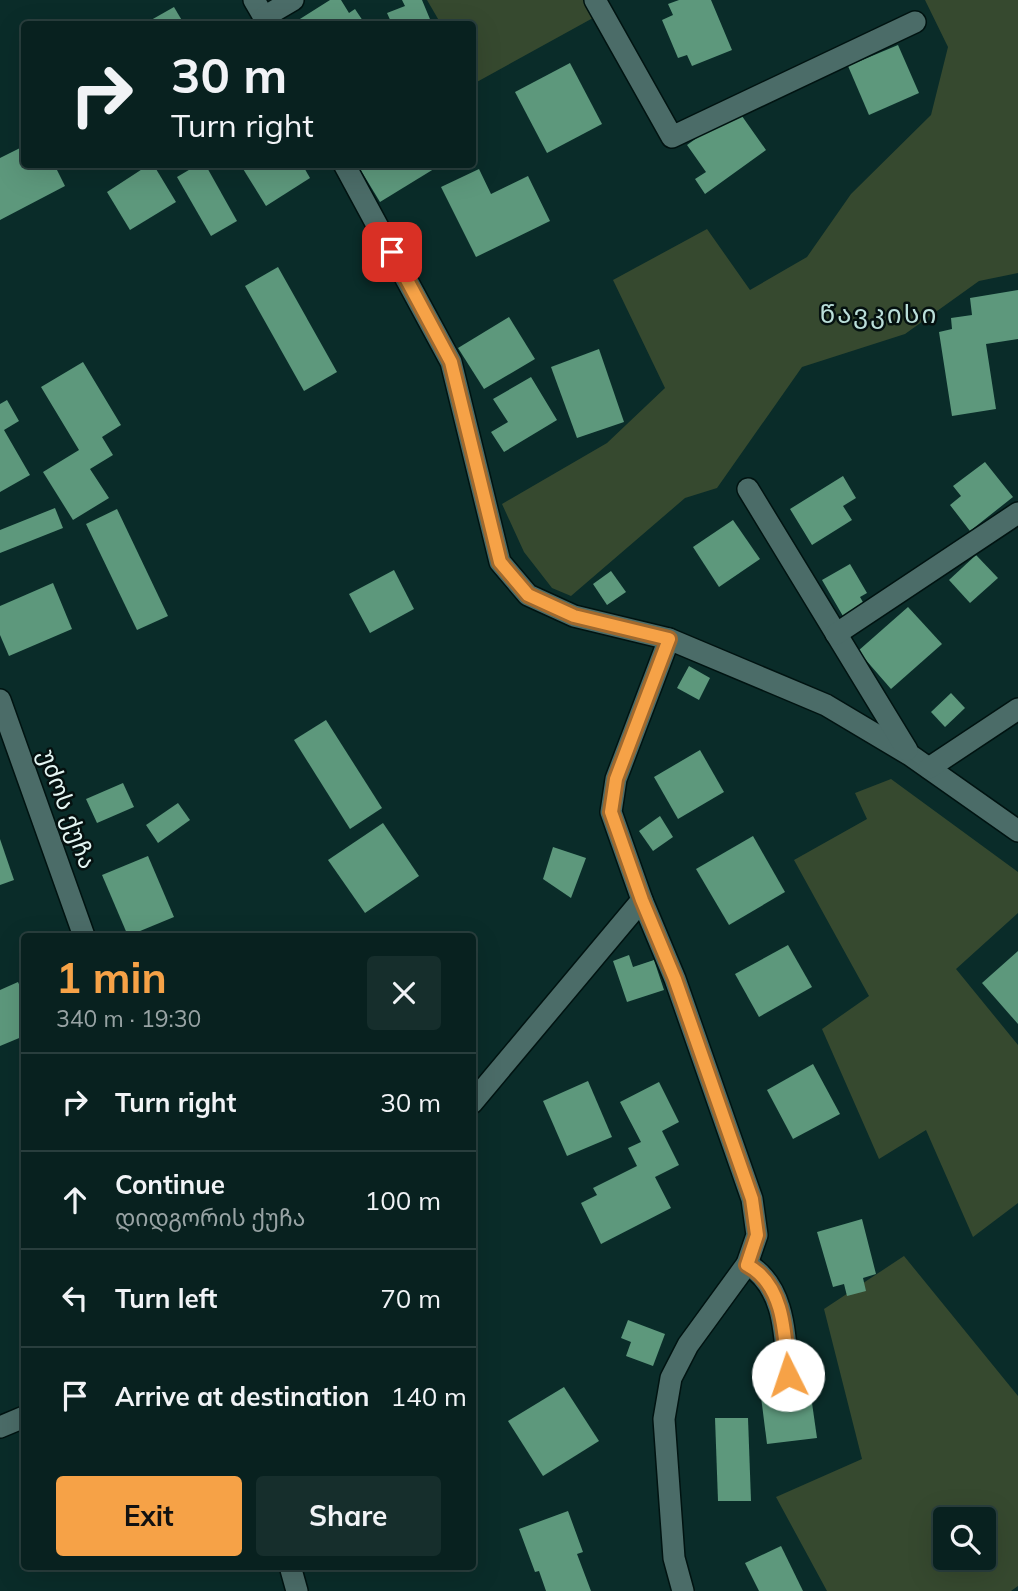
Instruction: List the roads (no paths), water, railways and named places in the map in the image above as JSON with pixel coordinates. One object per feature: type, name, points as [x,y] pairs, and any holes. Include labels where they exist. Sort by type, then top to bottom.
[{"type":"street","points":[[262,14],[293,0]]},
{"type":"street","points":[[595,0],[672,137],[915,22]]},
{"type":"street","points":[[346,168],[451,362],[500,562],[528,595],[574,616],[669,639],[826,705],[910,755],[1018,831]]},
{"type":"street","points":[[748,489],[910,755]]},
{"type":"street","points":[[836,634],[1018,513]]},
{"type":"street","points":[[669,639],[616,779],[611,812],[642,900],[675,979],[752,1199],[757,1235],[747,1265],[688,1345],[671,1378],[664,1419],[674,1558],[683,1591]]},
{"type":"street","name":"უძოს ქუჩა","points":[[0,700],[83,933]]},
{"type":"street","points":[[929,768],[1018,709]]},
{"type":"street","points":[[476,1098],[642,900]]},
{"type":"street","points":[[747,1265],[760,1272],[775,1295],[785,1326],[788,1375]]},
{"type":"street","points":[[0,1427],[21,1418]]},
{"type":"street","points":[[291,1570],[297,1591]]},
{"type":"district","name":"წავკისი","points":[[879,314]]}]
